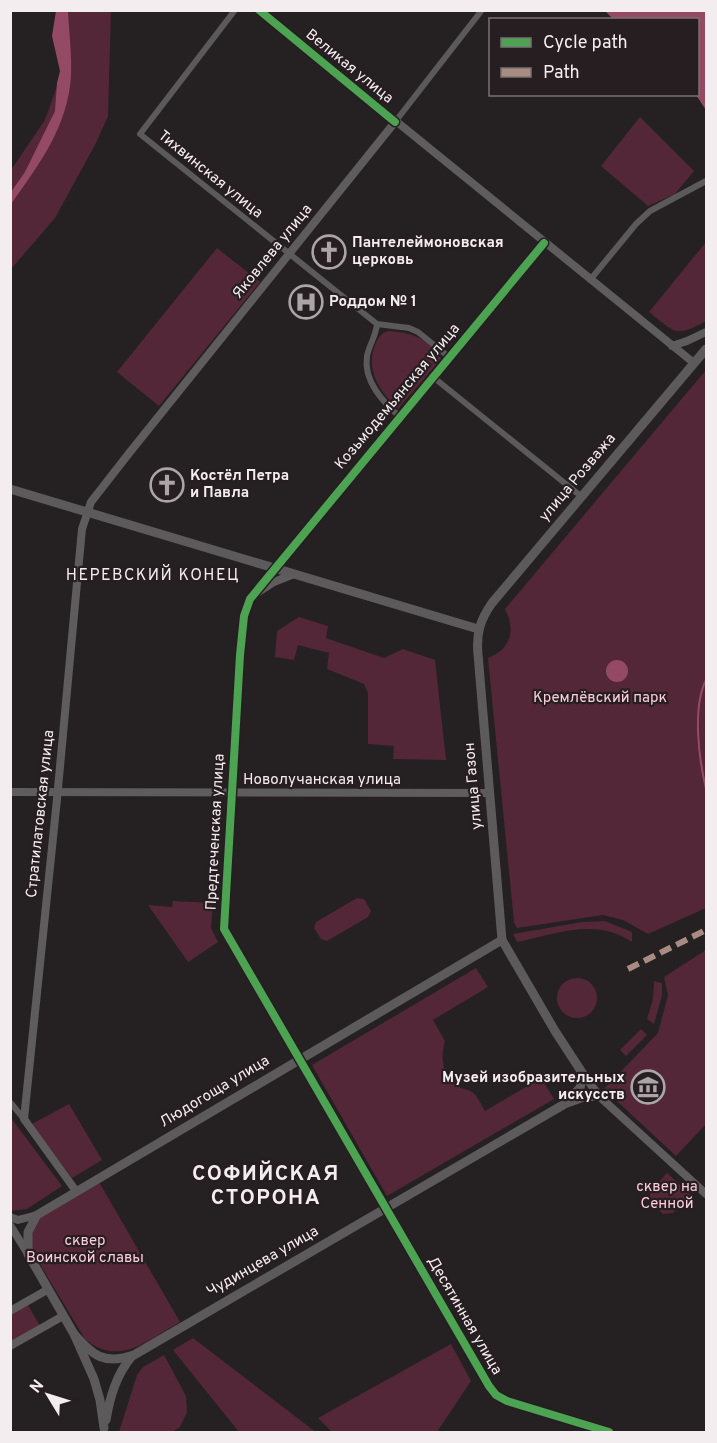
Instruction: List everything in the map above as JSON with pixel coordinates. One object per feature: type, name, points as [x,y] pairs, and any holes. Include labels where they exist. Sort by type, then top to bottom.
[{"type":"main road","name":"улица Розважа","points":[[478,629],[492,603],[706,349]]},
{"type":"main road","points":[[10,489],[478,629]]},
{"type":"main road","name":"улица Газон","points":[[478,629],[477,644],[502,940]]},
{"type":"main road","points":[[502,940],[583,1074]]},
{"type":"main road","name":"Людогоща улица","points":[[37,1215],[502,940]]},
{"type":"main road","name":"Чудинцева улица","points":[[74,1334],[85,1347],[98,1356],[116,1360],[134,1355],[563,1105],[580,1088],[583,1074]]},
{"type":"main road","points":[[37,1215],[28,1233],[28,1254],[74,1334],[94,1379],[100,1400],[104,1430]]},
{"type":"main road","name":"Чудинцева улица","points":[[104,1430],[117,1380],[123,1367],[134,1355]]},
{"type":"street","name":"Великая улица","points":[[258,10],[694,363]]},
{"type":"street","name":"Яковлева улица","points":[[86,511],[130,452],[482,10]]},
{"type":"street","name":"Тихвинская улица","points":[[232,12],[140,134],[377,324]]},
{"type":"street","points":[[590,280],[636,224],[650,211],[706,181]]},
{"type":"street","name":"Козьмодемьянская улица","points":[[274,568],[543,243]]},
{"type":"street","points":[[400,417],[382,398],[369,375],[367,355],[376,333],[377,324],[410,328],[449,357]]},
{"type":"street","points":[[672,346],[706,332]]},
{"type":"street","points":[[433,377],[582,497]]},
{"type":"street","name":"Стратилатовская улица","points":[[24,1119],[58,792],[82,528],[86,511]]},
{"type":"street","name":"Предтеченская улица","points":[[274,568],[249,599],[244,616],[224,929],[387,1208]]},
{"type":"street","points":[[249,599],[274,582],[294,574]]},
{"type":"street","name":"Новолучанская улица","points":[[10,792],[490,794]]},
{"type":"street","points":[[583,1074],[600,1097],[706,1194]]},
{"type":"street","name":"Чудинцева улица","points":[[563,1105],[585,1096],[600,1097]]},
{"type":"street","points":[[10,1102],[76,1191]]},
{"type":"street","name":"Десятинная улица","points":[[387,1208],[496,1395],[507,1401],[609,1432]]},
{"type":"street","name":"Людогоща улица","points":[[10,1217],[18,1220],[37,1215]]},
{"type":"street","points":[[10,1225],[28,1254]]},
{"type":"street","points":[[10,1311],[47,1290]]},
{"type":"street","points":[[10,1346],[63,1316]]},
{"type":"green space","points":[[65,11],[111,11],[108,116],[96,143],[55,218],[11,269],[11,170],[45,120],[63,69]]},
{"type":"green space","points":[[640,117],[694,171],[675,194],[648,206],[601,166]]},
{"type":"green space","points":[[706,242],[706,321],[688,330],[676,331],[649,312]]},
{"type":"green space","points":[[217,248],[260,282],[159,406],[117,372]]},
{"type":"green space","points":[[388,331],[418,337],[431,346],[441,359],[398,409],[380,388],[373,372],[372,354],[376,342],[382,334]]},
{"type":"green space","name":"Кремлёвский парк","points":[[706,370],[706,908],[648,934],[623,920],[603,915],[517,928],[514,922],[488,658],[502,650],[509,638],[511,631],[505,609]]},
{"type":"green space","points":[[299,617],[328,626],[326,638],[384,658],[403,649],[435,660],[446,760],[393,759],[394,746],[368,744],[368,693],[364,684],[327,669],[329,653],[298,645],[294,660],[275,657],[277,631]]},
{"type":"green space","points":[[357,898],[364,899],[371,911],[368,917],[327,941],[321,939],[314,928],[316,922]]},
{"type":"green space","points":[[173,901],[213,903],[211,928],[218,942],[188,962],[148,905],[172,907]]},
{"type":"green space","points":[[605,921],[632,932],[632,942],[618,934],[590,929],[561,932],[517,942],[513,934],[582,922]]},
{"type":"green space","points":[[706,950],[706,1124],[676,1156],[604,1089],[658,1033],[668,995],[664,977]]},
{"type":"green space","points":[[476,968],[488,987],[433,1020],[445,1041],[443,1060],[446,1073],[453,1083],[474,1093],[485,1111],[541,1078],[554,1099],[387,1196],[312,1065]]},
{"type":"green space","points":[[577,978],[585,979],[591,984],[596,990],[596,1006],[591,1012],[585,1017],[577,1018],[569,1017],[563,1012],[558,1006],[557,998],[558,990],[563,984],[569,979]]},
{"type":"green space","points":[[654,981],[662,983],[662,995],[654,1024],[647,1019],[653,999]]},
{"type":"green space","points":[[641,1029],[647,1035],[626,1056],[620,1050]]},
{"type":"green space","points":[[69,1104],[102,1160],[72,1178],[32,1124]]},
{"type":"green space","points":[[11,1118],[62,1186],[27,1209],[11,1211]]},
{"type":"green space","name":"сквер на Сенной","points":[[667,1173],[690,1194],[673,1213],[663,1214],[650,1201],[650,1192]]},
{"type":"green space","name":"сквер Воинской славы","points":[[99,1182],[180,1322],[134,1348],[122,1351],[110,1351],[85,1339],[32,1251],[32,1234],[41,1217]]},
{"type":"green space","points":[[28,1305],[40,1326],[11,1343],[10,1315]]},
{"type":"green space","points":[[193,1338],[316,1432],[239,1432],[173,1350]]},
{"type":"green space","points":[[451,1344],[471,1381],[437,1432],[332,1432],[318,1418]]},
{"type":"green space","points":[[164,1355],[186,1396],[187,1412],[180,1427],[172,1432],[119,1432],[137,1375],[143,1367]]},
{"type":"shaded area","points":[[56,11],[68,11],[71,52],[69,94],[50,144],[32,175],[11,204],[11,192],[25,172],[55,111],[60,71],[52,36]]},
{"type":"shaded area","points":[[605,11],[706,11],[706,110],[697,96],[699,96],[699,18],[612,18]]},
{"type":"shaded area","points":[[617,660],[625,663],[628,671],[625,679],[617,682],[609,679],[606,671],[609,663]]},
{"type":"waterway","points":[[706,680],[699,705],[698,719],[699,749],[706,789]]},
{"type":"marked path","points":[[628,969],[706,930]]},
{"type":"cycle path","points":[[259,10],[395,122]]},
{"type":"cycle path","points":[[544,243],[250,599],[244,616],[240,655],[224,929],[489,1386],[496,1395],[507,1401],[609,1432]]},
{"type":"place","name":"Пантелеймоновская церковь","points":[[329,252]]},
{"type":"place","name":"Роддом № 1","points":[[306,302]]},
{"type":"place","name":"Костёл Петра и Павла","points":[[167,485]]},
{"type":"place","name":"Музей изобразительных искусств","points":[[648,1087]]},
{"type":"district","name":"НЕРЕВСКИЙ КОНЕЦ","points":[[153,576]]},
{"type":"district","name":"СОФИЙСКАЯ СТОРОНА","points":[[266,1186]]}]
